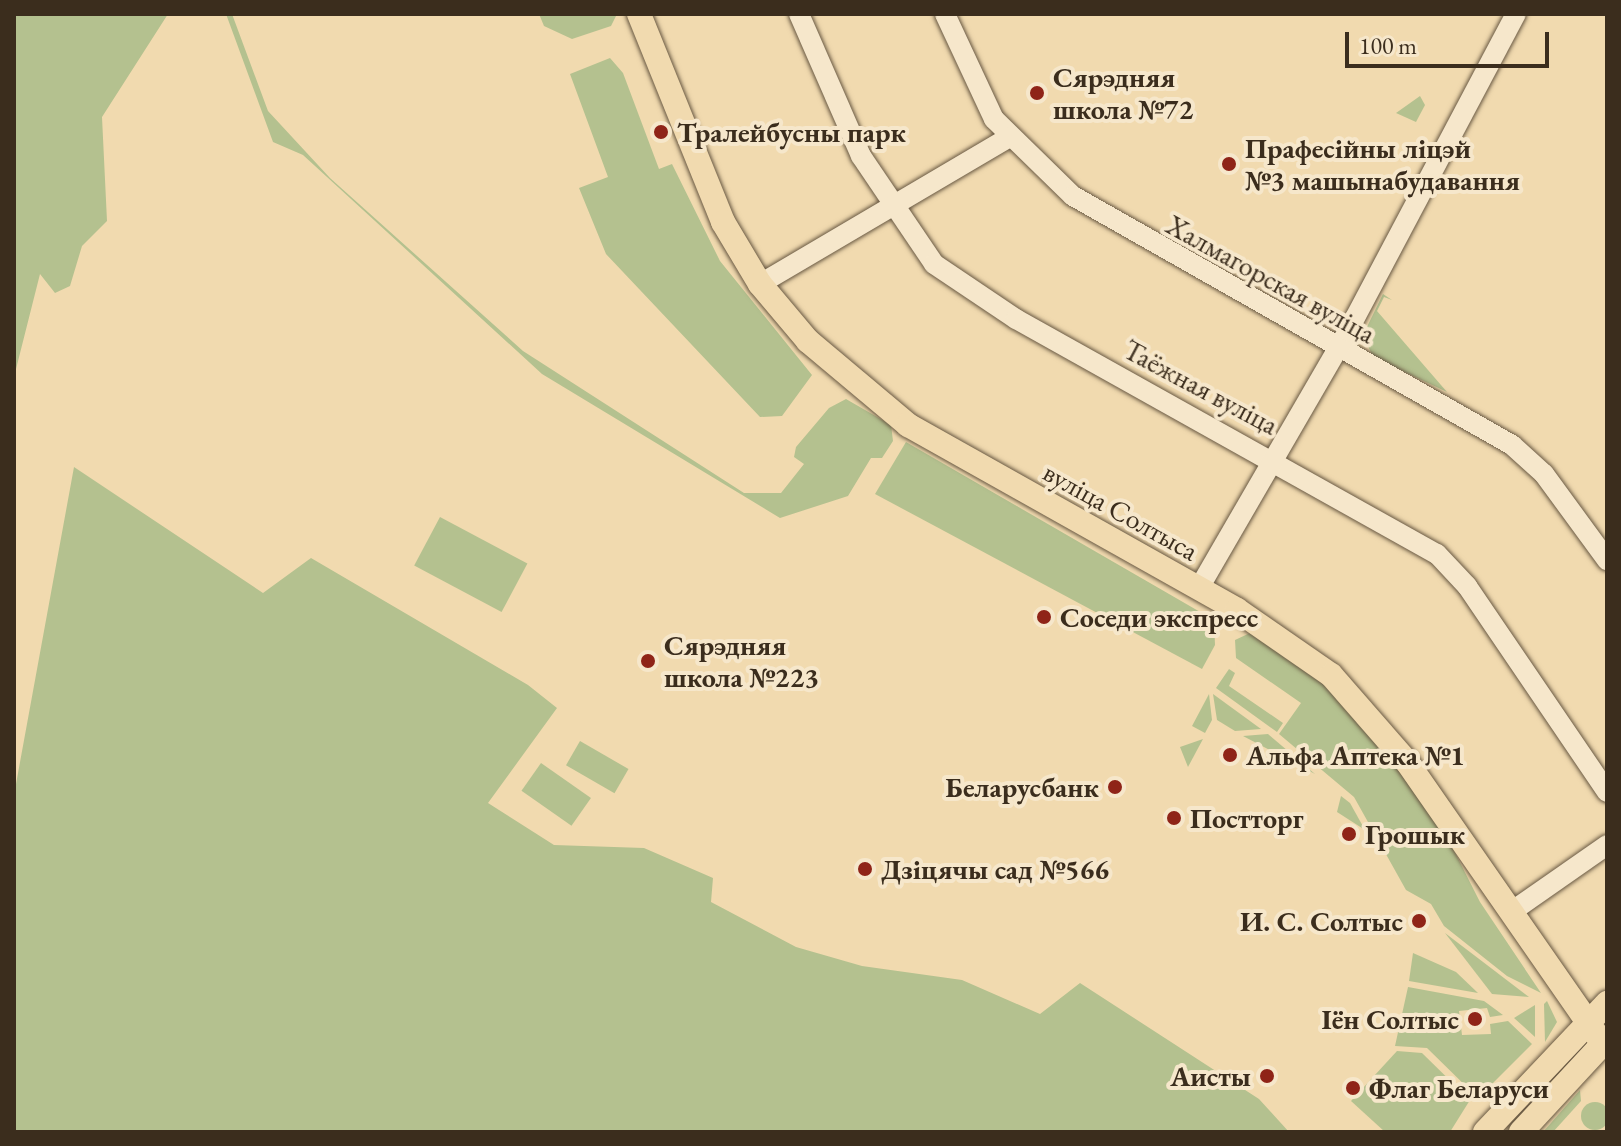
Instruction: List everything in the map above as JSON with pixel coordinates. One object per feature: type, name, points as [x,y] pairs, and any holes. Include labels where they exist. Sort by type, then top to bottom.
[{"type":"main road","name":"вуліца Солтыса","points":[[639,14],[711,198],[760,284],[808,341],[908,425],[1199,588],[1289,643],[1356,698],[1511,912],[1584,1022],[1605,1044]]},
{"type":"main road","points":[[1485,1132],[1584,1022],[1607,1003]]},
{"type":"main road","points":[[1521,1132],[1605,1044]]},
{"type":"street","name":"Таёжная вуліца","points":[[799,14],[892,208],[934,264],[1016,319],[1274,457],[1437,554],[1467,586],[1607,792]]},
{"type":"street","name":"Халмагорская вуліца","points":[[945,14],[1008,138],[1112,224],[1338,347],[1528,457],[1607,560]]},
{"type":"street","points":[[1199,588],[1338,347],[1516,14]]},
{"type":"street","points":[[760,284],[1008,138]]},
{"type":"street","points":[[1511,912],[1607,845]]},
{"type":"green space","points":[[14,14],[168,14],[102,117],[107,221],[82,246],[70,286],[55,293],[40,274],[14,377]]},
{"type":"green space","points":[[226,14],[232,14],[268,111],[330,178],[523,351],[744,493],[781,493],[804,464],[794,457],[796,447],[829,408],[846,399],[891,425],[893,441],[882,458],[871,458],[848,496],[780,518],[542,374],[303,155],[273,142]]},
{"type":"green space","points":[[539,14],[617,14],[611,26],[572,39],[544,26]]},
{"type":"green space","points":[[610,58],[623,73],[659,169],[672,164],[720,261],[812,375],[782,416],[760,417],[606,254],[579,188],[608,177],[570,74]]},
{"type":"green space","points":[[1420,96],[1425,105],[1416,122],[1396,113]]},
{"type":"green space","points":[[1383,294],[1392,300],[1384,297],[1377,311],[1447,392],[1373,357],[1363,335]]},
{"type":"green space","points":[[906,442],[1214,620],[1215,645],[1202,669],[875,494]]},
{"type":"green space","points":[[74,467],[263,593],[311,558],[528,685],[557,708],[488,803],[554,845],[644,848],[713,878],[711,902],[796,947],[862,966],[962,980],[1040,1014],[1080,983],[1259,1099],[1289,1132],[14,1132],[14,795]]},
{"type":"green space","points":[[440,517],[527,563],[502,612],[414,566]]},
{"type":"green space","points":[[1250,633],[1303,664],[1373,733],[1442,827],[1480,902],[1541,993],[1507,976],[1444,926],[1431,904],[1406,890],[1354,797],[1279,734],[1301,703],[1236,658],[1235,640]]},
{"type":"green space","points":[[1229,669],[1235,673],[1229,686],[1283,723],[1277,732],[1216,688]]},
{"type":"green space","points":[[1209,694],[1212,720],[1205,733],[1192,726]]},
{"type":"green space","points":[[1213,694],[1261,729],[1235,731],[1217,720]]},
{"type":"green space","points":[[1268,734],[1315,774],[1243,736]]},
{"type":"green space","points":[[1203,739],[1188,767],[1180,747]]},
{"type":"green space","points":[[580,741],[628,769],[614,793],[566,765]]},
{"type":"green space","points":[[541,763],[591,798],[571,826],[521,791]]},
{"type":"green space","points":[[1341,796],[1350,803],[1365,830],[1337,812]]},
{"type":"green space","points":[[1445,933],[1529,997],[1492,994]]},
{"type":"green space","points":[[1413,953],[1456,972],[1478,993],[1409,981]]},
{"type":"green space","points":[[1408,987],[1484,1001],[1503,1015],[1490,1017],[1487,1008],[1459,1011],[1462,1035],[1491,1034],[1490,1024],[1508,1021],[1532,1044],[1478,1098],[1427,1048],[1395,1046]]},
{"type":"green space","points":[[1547,1001],[1557,1022],[1545,1042],[1544,1004]]},
{"type":"green space","points":[[1535,1005],[1535,1037],[1514,1018]]},
{"type":"green space","points":[[1397,1051],[1422,1053],[1470,1100],[1450,1132],[1385,1132],[1351,1101]]},
{"type":"green space","points":[[1580,1090],[1581,1101],[1553,1132],[1543,1132]]},
{"type":"green space","points":[[1595,1102],[1605,1106],[1609,1116],[1605,1126],[1595,1130],[1585,1126],[1581,1116],[1585,1106]]},
{"type":"place","name":"Сярэдняя школа №72","points":[[1037,93]]},
{"type":"place","name":"Тралейбусны парк","points":[[661,132]]},
{"type":"place","name":"Прафесійны ліцэй №3 машынабудавання","points":[[1229,164]]},
{"type":"place","name":"Соседи экспресс","points":[[1044,617]]},
{"type":"place","name":"Сярэдняя школа №223","points":[[648,661]]},
{"type":"place","name":"Альфа Аптека №1","points":[[1230,755]]},
{"type":"place","name":"Беларусбанк","points":[[1115,787]]},
{"type":"place","name":"Постторг","points":[[1174,818]]},
{"type":"place","name":"Грошык","points":[[1349,834]]},
{"type":"place","name":"Дзіцячы сад №566","points":[[865,869]]},
{"type":"place","name":"И. С. Солтыс","points":[[1419,921]]},
{"type":"place","name":"Іён Солтыс","points":[[1475,1019]]},
{"type":"place","name":"Аисты","points":[[1267,1076]]},
{"type":"place","name":"Флаг Беларуси","points":[[1353,1088]]}]
